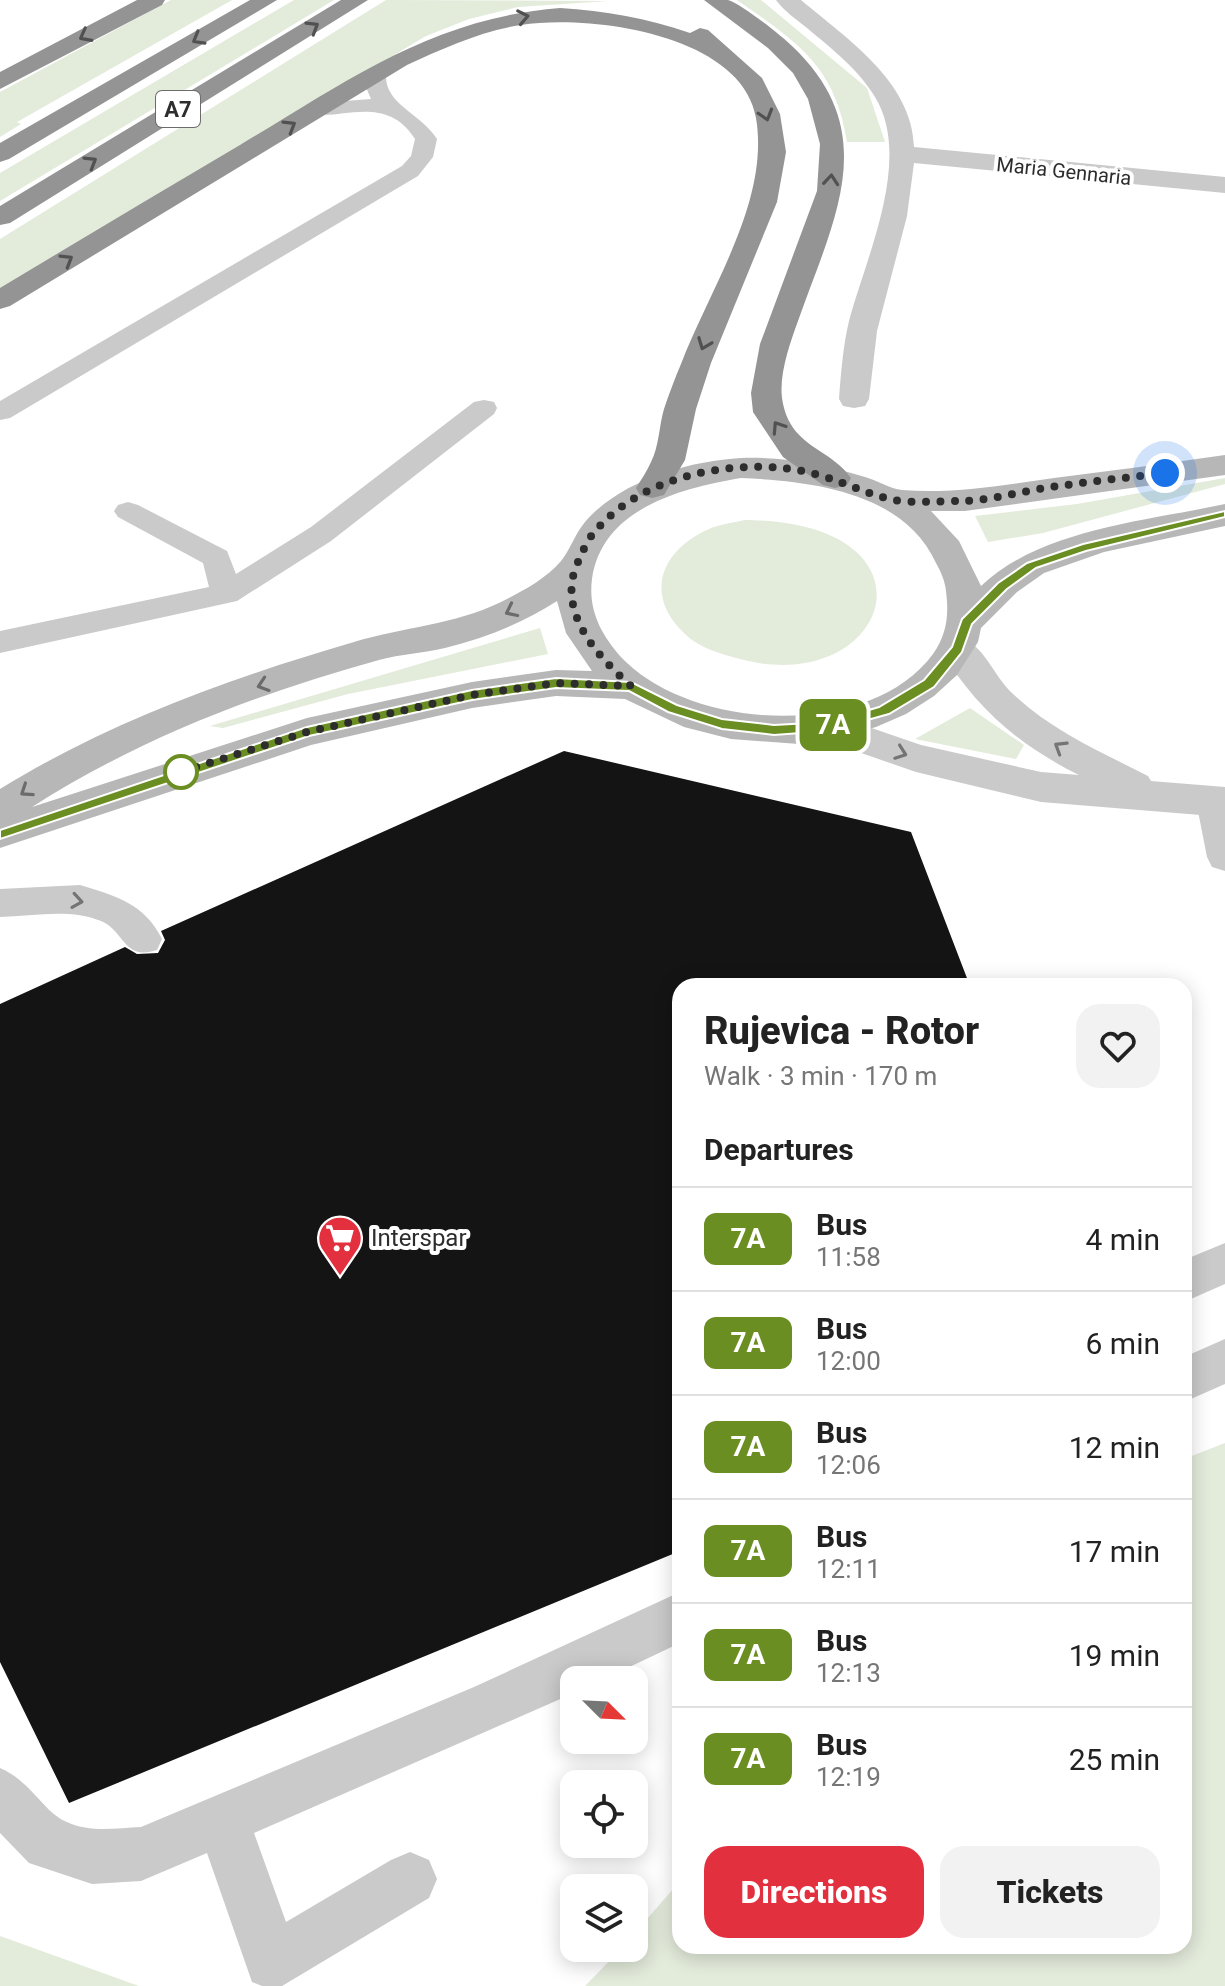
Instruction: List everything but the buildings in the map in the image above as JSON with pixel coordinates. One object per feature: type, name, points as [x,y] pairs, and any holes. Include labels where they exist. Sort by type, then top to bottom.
[{"type":"highway","points":[[0,82],[154,0]]},
{"type":"highway","name":"A7","points":[[0,154],[266,0]]},
{"type":"highway","name":"A7","points":[[0,217],[357,0]]},
{"type":"highway","points":[[631,0],[688,26],[750,78],[768,114],[773,152],[764,202],[696,363],[680,409],[669,460],[652,488]]},
{"type":"highway","points":[[694,0],[746,23]]},
{"type":"highway","points":[[715,0],[776,43],[803,69],[820,99],[833,144],[830,191],[775,344],[766,393],[769,412],[794,450],[835,478]]},
{"type":"highway","points":[[0,300],[376,74],[418,50],[465,31],[536,14],[564,12],[635,20],[723,53]]},
{"type":"main road","points":[[891,500],[965,501],[1225,465]]},
{"type":"main road","points":[[0,808],[41,780],[184,711],[372,649],[446,635],[503,616],[550,592],[575,568],[590,537],[617,510],[652,488],[695,475],[741,468],[789,469],[835,478],[891,500],[919,519],[943,542],[959,567],[967,594],[962,636]]},
{"type":"main road","points":[[575,568],[573,599],[581,630],[601,660],[631,686],[672,709],[722,724],[774,730],[828,727],[884,710],[929,683],[1002,586],[1032,565],[1083,548],[1225,515]]},
{"type":"main road","points":[[0,833],[307,732],[472,695],[556,683],[631,686]]},
{"type":"street","points":[[787,0],[876,80],[896,115],[903,154],[894,210],[864,325],[854,399]]},
{"type":"street","name":"Maria Gennaria","points":[[903,154],[1225,185]]},
{"type":"street","points":[[962,636],[998,702],[1060,749],[1154,796]]},
{"type":"street","points":[[828,727],[916,758],[1041,787],[1219,801]]},
{"type":"lane","points":[[0,412],[410,171],[422,157],[426,139],[411,118],[380,99],[374,89],[376,74]]},
{"type":"lane","points":[[318,109],[361,104],[392,107]]},
{"type":"lane","points":[[0,642],[226,594],[321,534],[484,408]]},
{"type":"lane","points":[[128,511],[216,558],[226,594]]},
{"type":"lane","points":[[1219,801],[1225,857]]},
{"type":"lane","points":[[0,903],[80,899],[118,912],[144,939]]},
{"type":"lane","points":[[1192,1277],[1225,1263]]},
{"type":"lane","points":[[1192,1376],[1225,1361]]},
{"type":"lane","points":[[0,1795],[48,1844],[92,1857],[141,1854],[492,1705],[672,1621]]},
{"type":"lane","points":[[222,1820],[272,1962],[410,1879]]},
{"type":"green space","points":[[171,0],[232,0],[17,122],[21,124],[0,137],[0,92]]},
{"type":"green space","points":[[294,0],[334,0],[0,201],[0,173]]},
{"type":"green space","points":[[386,0],[608,1],[518,7],[469,19],[426,36],[0,289],[0,239]]},
{"type":"green space","points":[[737,0],[761,0],[867,88],[885,142],[847,142],[833,93],[823,74],[795,43]]},
{"type":"green space","points":[[1225,478],[1225,484],[1043,533],[988,542],[975,516],[1077,504]]},
{"type":"green space","points":[[745,520],[810,528],[852,548],[873,575],[876,605],[862,633],[833,654],[792,665],[725,655],[704,647],[685,634],[664,604],[661,589],[669,561],[692,538],[713,527]]},
{"type":"green space","points":[[540,628],[548,654],[348,694],[223,728],[210,726]]},
{"type":"green space","points":[[970,708],[1024,745],[1016,759],[915,739]]},
{"type":"green space","points":[[1225,1443],[1225,1986],[585,1986],[608,1962],[648,1962],[648,1918],[672,1890],[672,1954],[1192,1954],[1192,1456]]},
{"type":"green space","points":[[0,1936],[139,1986],[0,1986]]},
{"type":"bus line","name":"7A","points":[[0,833],[307,732],[472,695],[556,683],[631,686],[672,709],[722,724],[774,730],[828,727],[884,710],[929,683],[958,649],[966,622],[1002,586],[1032,565],[1083,548],[1225,515]]},
{"type":"place","name":"Interspar","points":[[340,1277]]},
{"type":"route","points":[[181,772],[168,776],[307,732],[472,695],[556,683],[631,686],[601,660],[581,630],[573,599],[575,568],[590,537],[617,510],[652,488],[695,475],[741,468],[789,469],[835,478],[891,500],[965,501],[1165,473]]}]
